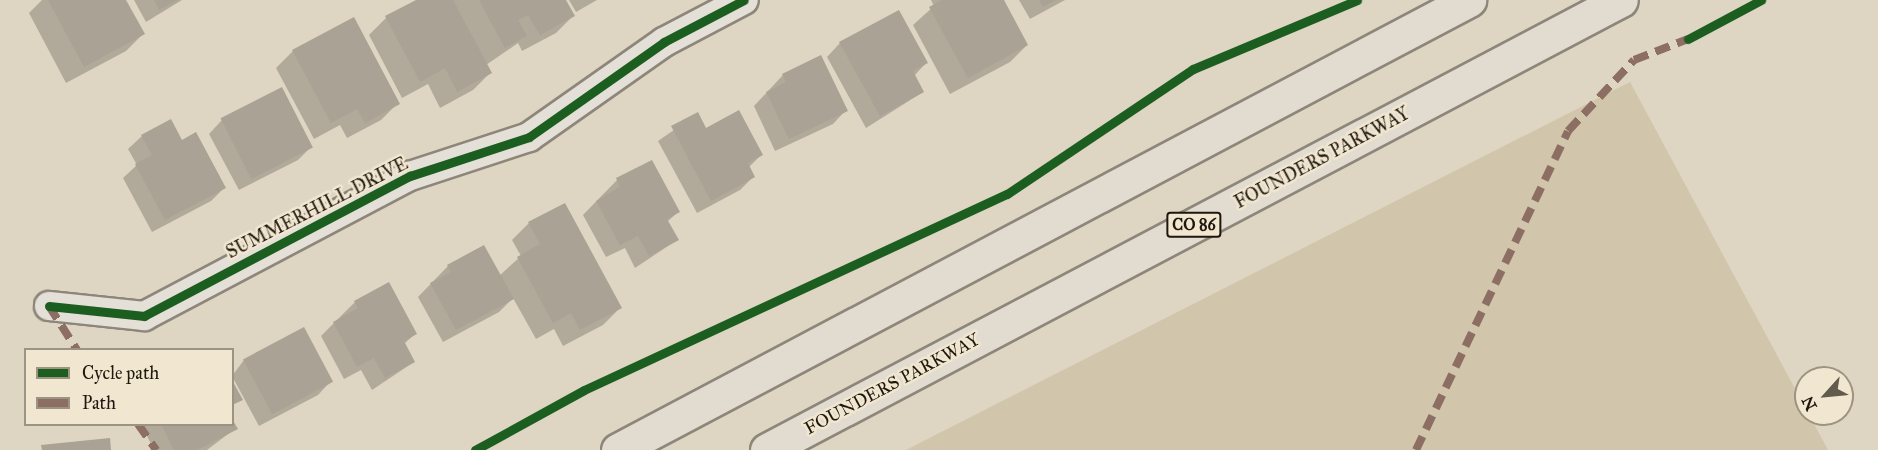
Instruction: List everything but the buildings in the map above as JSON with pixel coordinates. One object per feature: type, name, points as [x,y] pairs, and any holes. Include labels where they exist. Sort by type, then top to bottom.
[{"type":"highway","points":[[618,450],[1469,0]]},
{"type":"highway","name":"FOUNDERS PARKWAY","points":[[767,450],[1622,0]]},
{"type":"street","name":"SUMMERHILL DRIVE","points":[[49,306],[144,316],[410,176],[529,137],[664,42],[744,0]]},
{"type":"shaded area","points":[[1630,82],[1794,387],[1794,426],[1815,426],[1828,450],[906,450]]},
{"type":"marked path","points":[[1416,450],[1568,131],[1634,60],[1688,39]]},
{"type":"marked path","points":[[49,306],[76,348]]},
{"type":"marked path","points":[[139,426],[156,450]]},
{"type":"cycle path","points":[[49,306],[144,316],[410,176],[529,137],[664,42],[744,0]]},
{"type":"cycle path","points":[[475,450],[584,390],[1007,194],[1193,69],[1357,0]]},
{"type":"cycle path","points":[[1688,39],[1761,0]]}]
